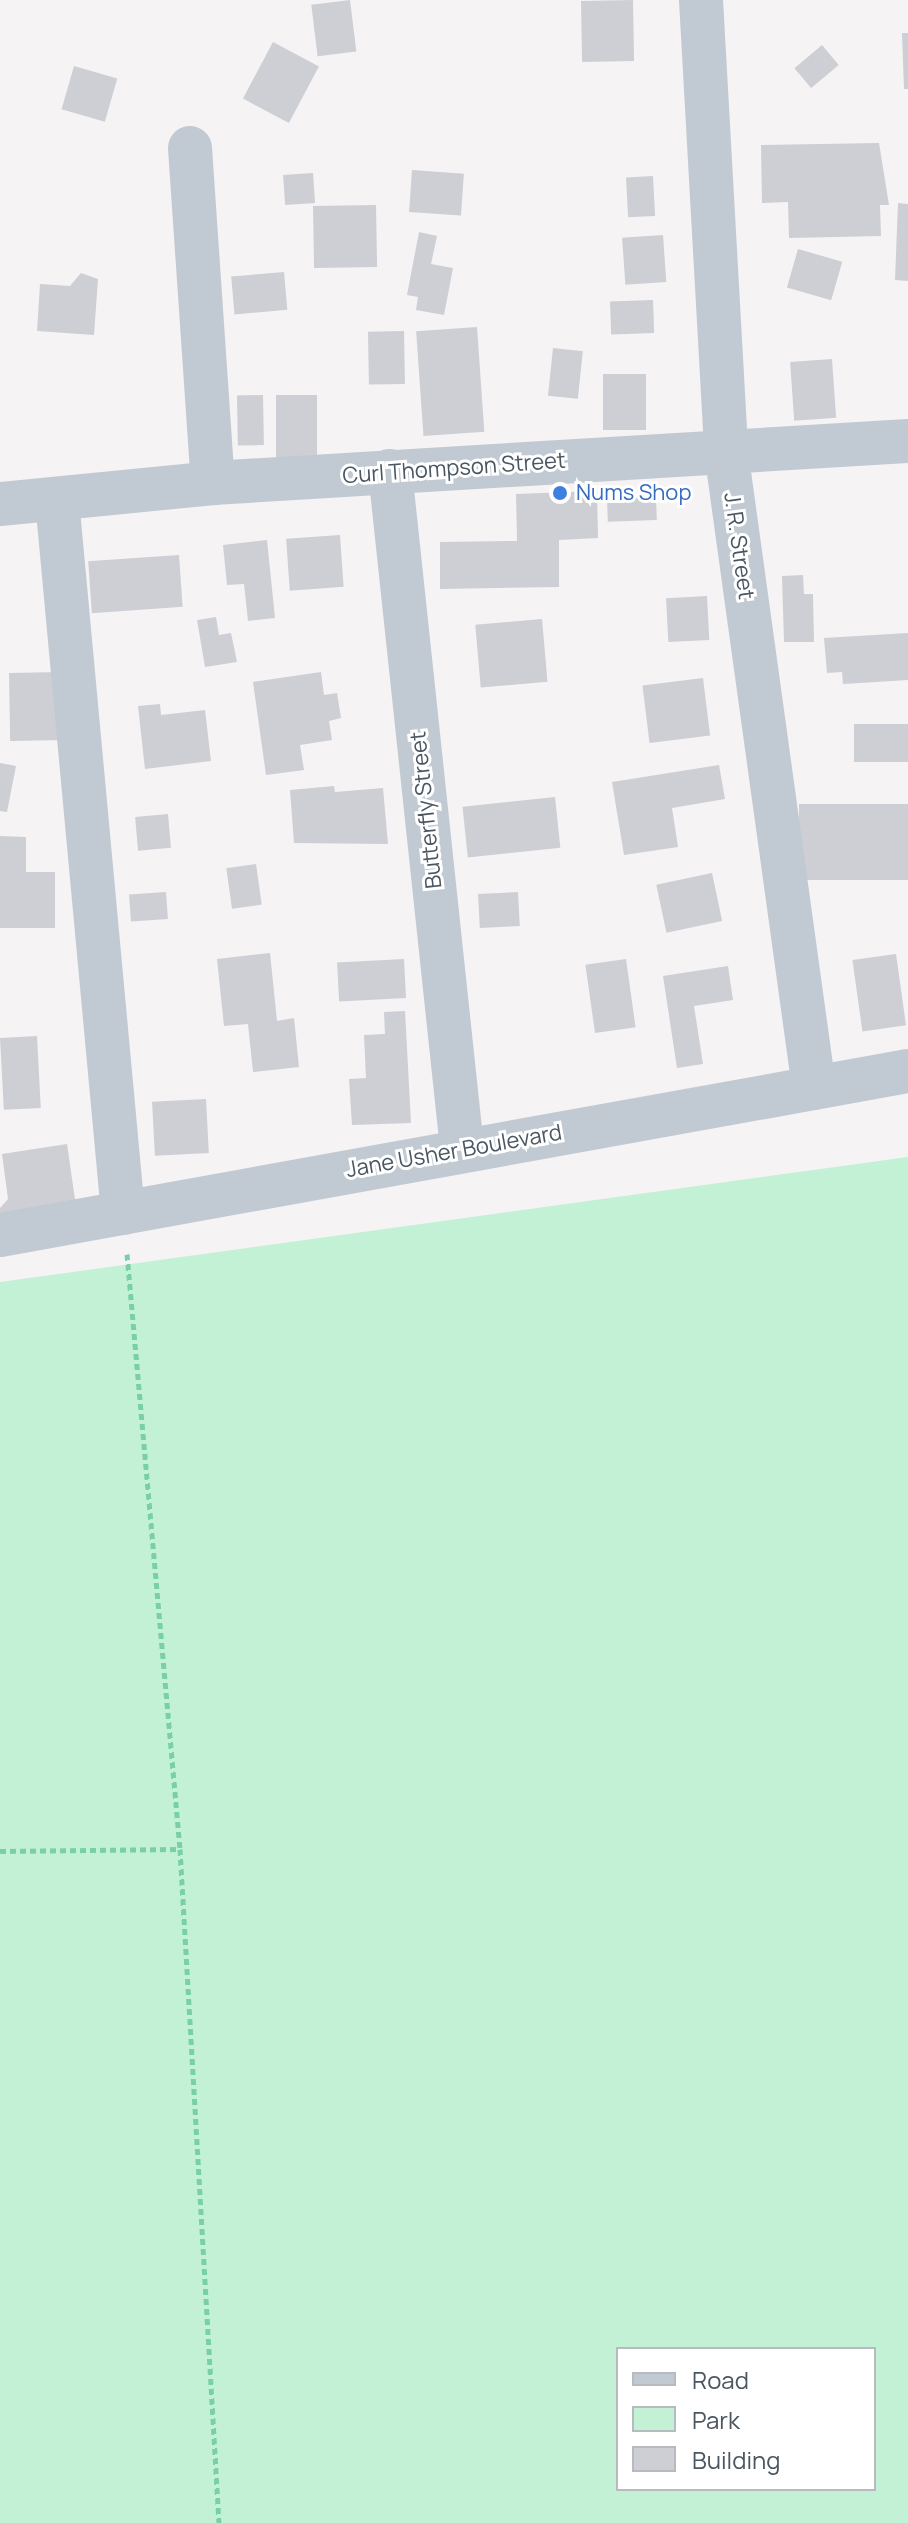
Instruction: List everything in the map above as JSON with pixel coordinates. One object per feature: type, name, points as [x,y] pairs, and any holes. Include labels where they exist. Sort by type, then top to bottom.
[{"type":"street","name":"J. R. Street","points":[[701,0],[726,451],[814,1088]]},
{"type":"street","points":[[190,148],[213,483]]},
{"type":"street","name":"Curl Thompson Street","points":[[0,504],[213,483],[908,441]]},
{"type":"street","name":"Butterfly Street","points":[[390,471],[462,1148]]},
{"type":"street","points":[[57,500],[123,1213]]},
{"type":"street","name":"Jane Usher Boulevard","points":[[0,1235],[462,1148],[908,1071]]},
{"type":"path","points":[[123,1213],[180,1849],[219,2523]]},
{"type":"path","points":[[0,1851],[180,1849]]},
{"type":"green space","points":[[908,1157],[908,2523],[0,2523],[0,1282]]},
{"type":"building","points":[[350,0],[356,52],[318,56],[311,5]]},
{"type":"building","points":[[633,0],[634,61],[582,62],[581,1]]},
{"type":"building","points":[[902,33],[908,33],[908,89],[904,89]]},
{"type":"building","points":[[273,42],[319,66],[289,123],[243,99]]},
{"type":"building","points":[[822,45],[839,65],[811,88],[794,68]]},
{"type":"building","points":[[74,66],[117,78],[105,122],[62,109]]},
{"type":"building","points":[[879,143],[889,205],[880,205],[881,236],[789,238],[788,202],[762,203],[761,145]]},
{"type":"building","points":[[412,170],[464,174],[461,216],[409,212]]},
{"type":"building","points":[[313,173],[315,203],[285,205],[283,175]]},
{"type":"building","points":[[653,176],[655,216],[628,217],[626,177]]},
{"type":"building","points":[[898,203],[908,204],[908,281],[895,280]]},
{"type":"building","points":[[376,205],[377,267],[314,268],[313,206]]},
{"type":"building","points":[[419,232],[437,236],[431,264],[453,268],[444,315],[416,310],[418,297],[407,295]]},
{"type":"building","points":[[663,235],[666,282],[625,285],[622,238]]},
{"type":"building","points":[[798,249],[842,262],[831,300],[787,287]]},
{"type":"building","points":[[284,272],[287,310],[235,314],[231,277]]},
{"type":"building","points":[[81,273],[98,279],[94,335],[37,331],[40,284],[70,286]]},
{"type":"building","points":[[653,300],[654,333],[611,334],[610,302]]},
{"type":"building","points":[[477,327],[484,432],[423,436],[416,331]]},
{"type":"building","points":[[404,331],[405,384],[369,385],[368,332]]},
{"type":"building","points":[[553,348],[583,351],[578,399],[548,396]]},
{"type":"building","points":[[832,359],[836,418],[794,421],[790,362]]},
{"type":"building","points":[[603,374],[646,374],[646,430],[603,430]]},
{"type":"building","points":[[237,395],[263,395],[264,445],[238,445]]},
{"type":"building","points":[[276,395],[317,395],[317,457],[276,457]]},
{"type":"building","points":[[597,491],[598,538],[559,540],[559,587],[440,589],[440,542],[517,541],[516,494]]},
{"type":"building","points":[[656,497],[657,520],[608,522],[607,499]]},
{"type":"building","points":[[340,535],[344,587],[290,591],[286,539]]},
{"type":"building","points":[[267,540],[275,618],[248,621],[244,584],[227,585],[223,545]]},
{"type":"building","points":[[179,555],[183,607],[92,613],[88,561]]},
{"type":"building","points":[[803,575],[804,594],[813,594],[814,642],[784,642],[782,576]]},
{"type":"building","points":[[707,596],[709,640],[668,642],[666,598]]},
{"type":"building","points":[[216,617],[219,635],[231,633],[237,662],[205,667],[197,620]]},
{"type":"building","points":[[542,619],[547,682],[481,688],[475,625]]},
{"type":"building","points":[[908,633],[908,680],[843,684],[842,672],[827,673],[824,638]]},
{"type":"building","points":[[62,672],[63,740],[10,741],[9,673]]},
{"type":"building","points":[[321,672],[324,695],[337,693],[341,718],[329,721],[332,740],[300,745],[304,770],[266,775],[253,682]]},
{"type":"building","points":[[703,678],[710,736],[650,743],[642,685]]},
{"type":"building","points":[[160,704],[161,715],[205,710],[211,761],[145,769],[138,706]]},
{"type":"building","points":[[854,724],[908,724],[908,762],[854,762]]},
{"type":"building","points":[[0,763],[16,766],[7,812],[0,811]]},
{"type":"building","points":[[719,765],[725,799],[672,808],[678,847],[624,855],[612,782]]},
{"type":"building","points":[[334,786],[335,792],[383,788],[388,844],[294,843],[290,790]]},
{"type":"building","points":[[555,797],[560,848],[468,857],[463,807]]},
{"type":"building","points":[[799,804],[908,804],[908,880],[799,880]]},
{"type":"building","points":[[168,814],[171,848],[138,851],[135,817]]},
{"type":"building","points":[[0,836],[26,837],[26,872],[55,872],[55,928],[0,928]]},
{"type":"building","points":[[256,864],[262,905],[232,909],[226,868]]},
{"type":"building","points":[[712,873],[722,921],[666,933],[656,885]]},
{"type":"building","points":[[166,892],[168,919],[131,922],[129,895]]},
{"type":"building","points":[[518,892],[520,926],[480,928],[478,894]]},
{"type":"building","points":[[270,953],[277,1021],[294,1018],[299,1067],[253,1072],[248,1024],[224,1026],[217,959]]},
{"type":"building","points":[[896,954],[906,1025],[862,1031],[852,960]]},
{"type":"building","points":[[404,959],[406,998],[339,1001],[337,963]]},
{"type":"building","points":[[626,959],[636,1027],[595,1033],[585,965]]},
{"type":"building","points":[[728,966],[733,1000],[694,1006],[703,1064],[677,1068],[663,976]]},
{"type":"building","points":[[405,1011],[411,1123],[352,1125],[349,1079],[366,1078],[364,1035],[385,1034],[384,1012]]},
{"type":"building","points":[[37,1036],[41,1108],[4,1110],[0,1038]]},
{"type":"building","points":[[206,1099],[209,1153],[155,1156],[152,1102]]},
{"type":"building","points":[[67,1144],[80,1234],[0,1228],[0,1208],[8,1199],[2,1154]]},
{"type":"place","name":"Nums Shop","points":[[560,493]]}]
